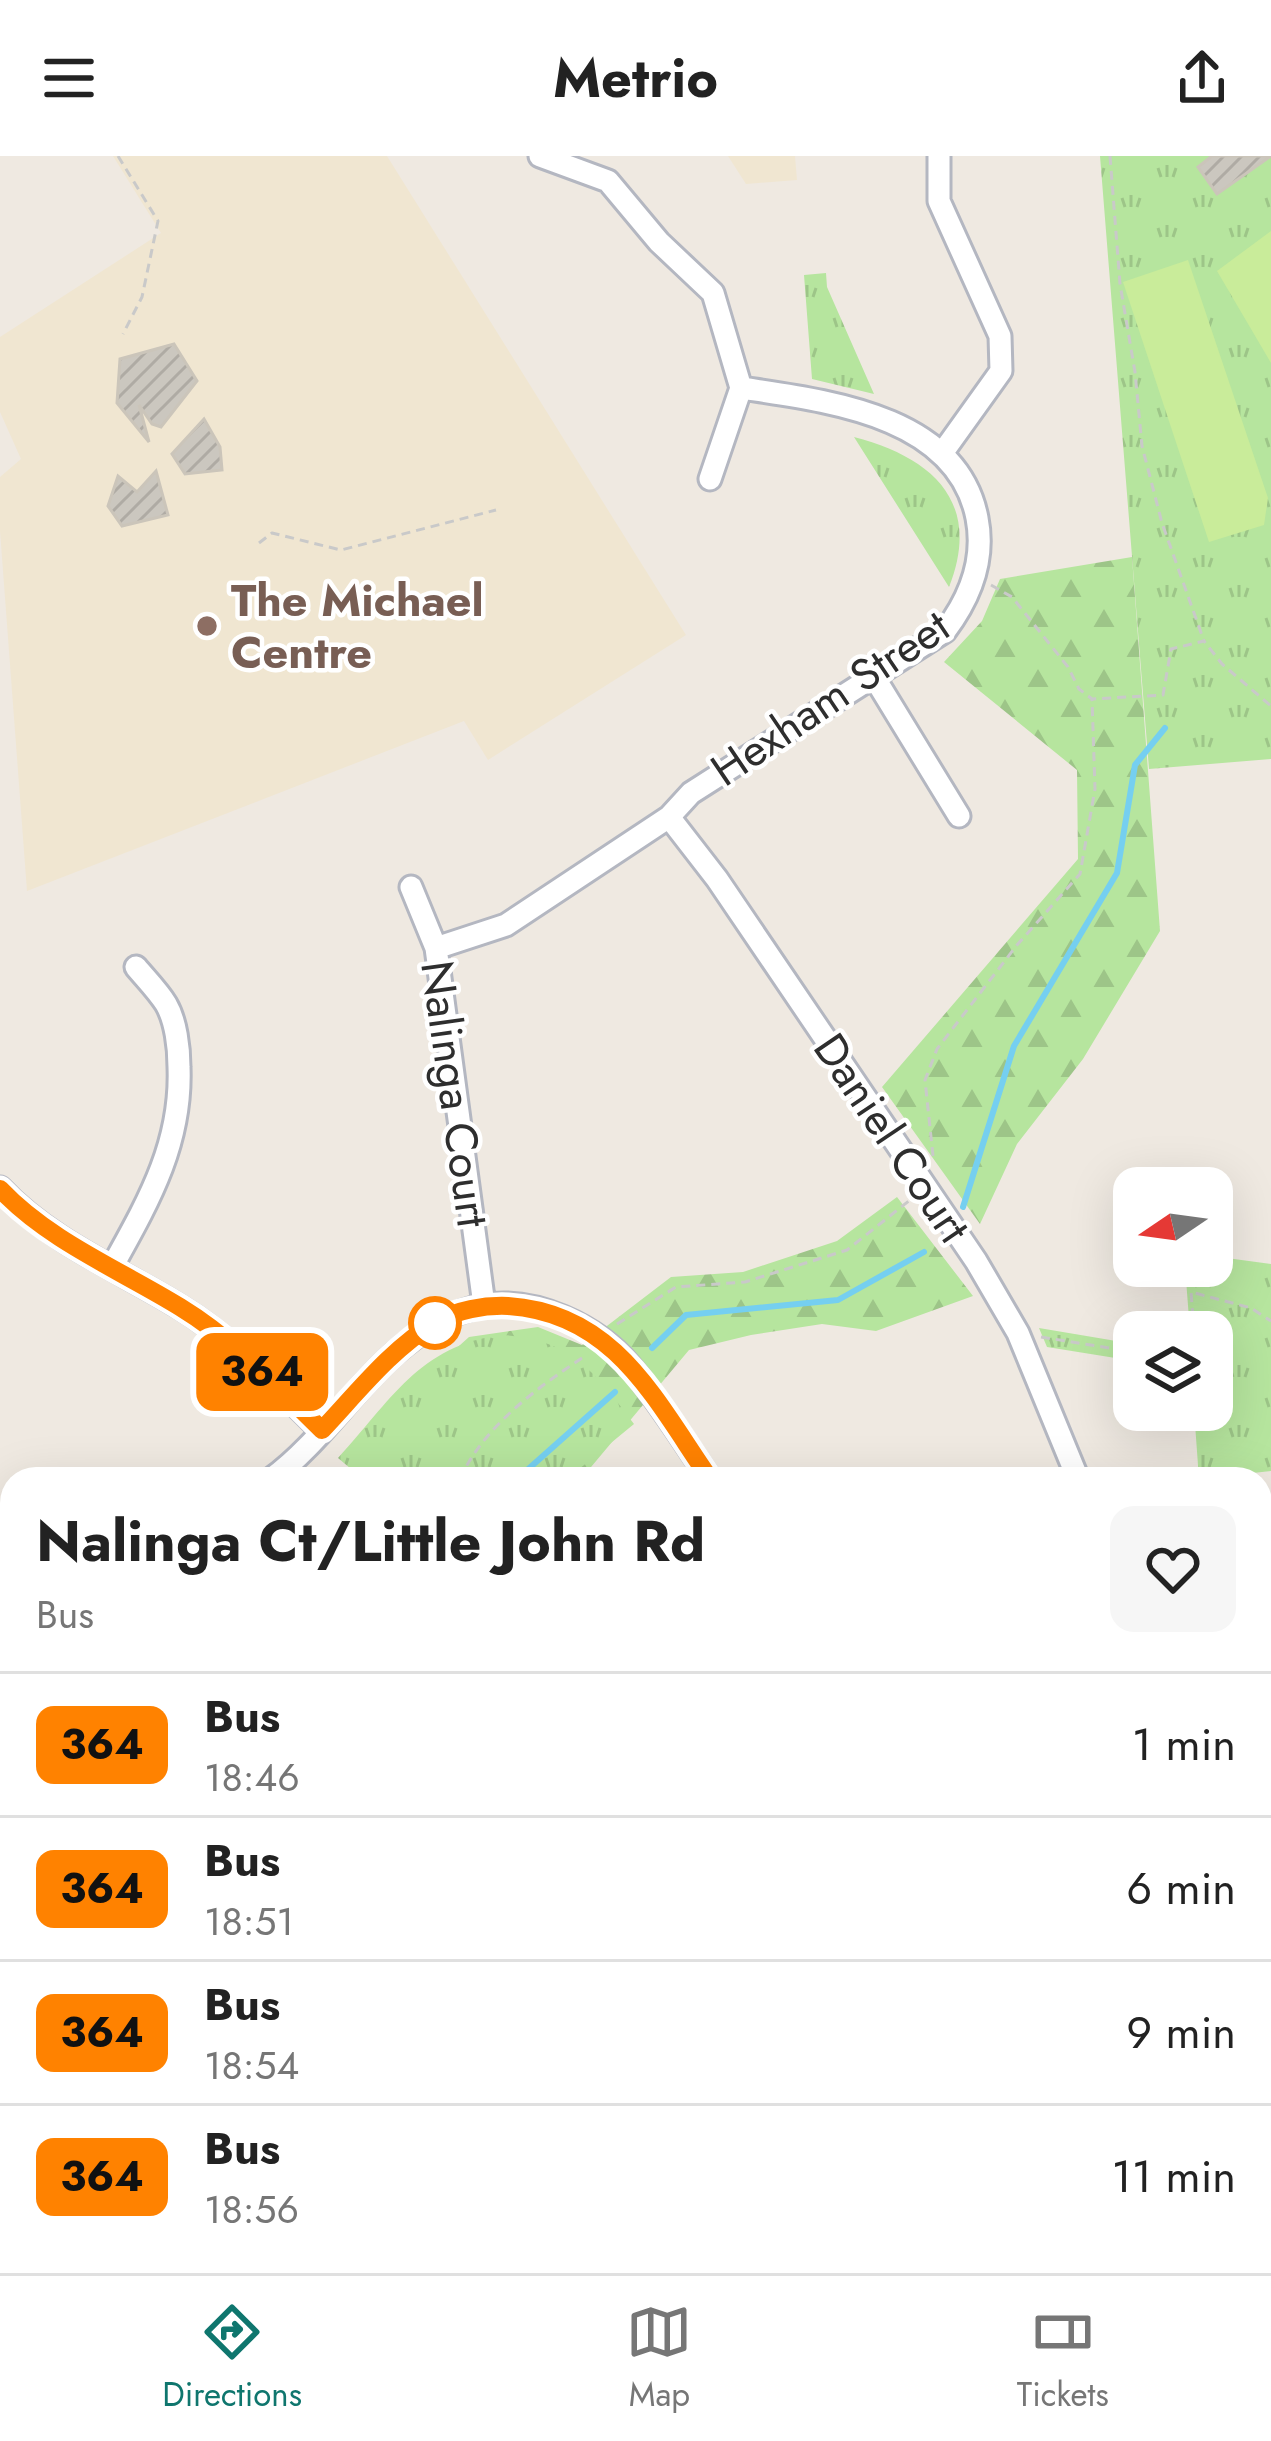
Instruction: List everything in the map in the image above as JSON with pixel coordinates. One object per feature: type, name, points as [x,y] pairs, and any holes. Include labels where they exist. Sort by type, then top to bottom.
[{"type":"street","points":[[540,156],[608,182],[659,242],[713,293],[741,388],[710,479]]},
{"type":"street","points":[[741,388],[813,399],[904,427],[943,452],[1001,371],[1001,352],[1000,336],[939,200],[940,156]]},
{"type":"street","name":"Hexham Street","points":[[436,948],[506,925],[669,818],[691,793],[944,631],[974,581],[980,538],[967,484],[943,452]]},
{"type":"street","points":[[874,677],[959,816]]},
{"type":"street","name":"Daniel Court","points":[[669,818],[717,879],[976,1261],[1018,1333],[1073,1467]]},
{"type":"street","name":"Nalinga Court","points":[[411,887],[436,948],[484,1305]]},
{"type":"street","points":[[112,1267],[159,1180],[171,1149],[180,1099],[178,1049],[168,1006],[136,967]]},
{"type":"street","points":[[0,1189],[55,1233],[231,1342],[322,1430]]},
{"type":"street","points":[[288,1467],[394,1354],[439,1320],[484,1305],[528,1308],[573,1320],[602,1339],[629,1364],[702,1467]]},
{"type":"path","points":[[118,156],[158,221],[142,296],[123,334]]},
{"type":"path","points":[[1110,156],[1120,284],[1136,371],[1142,446],[1162,523],[1204,641],[1222,664],[1271,706]]},
{"type":"path","points":[[260,543],[272,533],[341,550],[496,510]]},
{"type":"path","points":[[974,581],[1012,597],[1068,667],[1079,689],[1092,699],[1163,695],[1171,649],[1204,641]]},
{"type":"path","points":[[933,1157],[925,1080],[938,1049],[1080,874],[1095,788],[1092,699]]},
{"type":"path","points":[[614,1325],[676,1287],[745,1282],[847,1250],[912,1198]]},
{"type":"path","points":[[1192,1311],[1191,1292],[1251,1308],[1271,1321]]},
{"type":"path","points":[[1018,1333],[1113,1349]]},
{"type":"path","points":[[465,1467],[470,1455],[541,1385],[590,1353]]},
{"type":"shaded area","points":[[113,156],[387,156],[686,635],[488,760],[464,721],[27,891],[0,531],[0,477],[21,459],[0,412],[0,337],[161,233]]},
{"type":"shaded area","points":[[728,156],[795,156],[797,180],[746,184]]},
{"type":"green space","points":[[1100,156],[1271,156],[1271,759],[1149,769]]},
{"type":"green space","points":[[1271,231],[1271,363],[1217,271]]},
{"type":"green space","points":[[1188,260],[1268,498],[1264,525],[1209,542],[1123,282]]},
{"type":"green space","points":[[826,273],[827,287],[874,394],[812,379],[804,275]]},
{"type":"green space","points":[[854,437],[906,457],[943,487],[959,530],[958,557],[949,587]]},
{"type":"green space","points":[[1132,557],[1160,931],[1083,1059],[1017,1144],[980,1224],[882,1087],[1078,859],[1077,770],[944,662],[982,621],[1000,579]]},
{"type":"green space","points":[[897,1197],[973,1296],[876,1331],[822,1324],[689,1350],[591,1467],[402,1467],[363,1432],[469,1337],[538,1327],[582,1345],[671,1277],[743,1272],[837,1241]]},
{"type":"green space","points":[[1233,1259],[1271,1264],[1271,1467],[1198,1467],[1196,1431],[1233,1431],[1233,1311],[1188,1311],[1187,1287],[1233,1287]]},
{"type":"green space","points":[[1039,1328],[1113,1340],[1113,1358],[1047,1347]]},
{"type":"green space","points":[[502,1335],[564,1351],[593,1374],[634,1424],[582,1467],[349,1467],[338,1458],[408,1379],[473,1341]]},
{"type":"building","points":[[1212,156],[1271,156],[1217,194],[1198,167]]},
{"type":"building","points":[[174,344],[197,381],[161,427],[152,424],[139,405],[149,442],[117,403],[120,359]]},
{"type":"building","points":[[204,419],[220,447],[222,470],[185,474],[172,454]]},
{"type":"building","points":[[156,471],[168,515],[122,526],[108,506],[118,476],[137,492]]},
{"type":"waterway","points":[[963,1207],[1014,1046],[1117,873],[1135,765],[1165,728]]},
{"type":"waterway","points":[[652,1348],[686,1315],[838,1300],[924,1252]]},
{"type":"waterway","points":[[531,1467],[615,1392]]},
{"type":"bus line","name":"364","points":[[0,1189],[55,1233],[183,1308],[231,1342],[322,1430],[394,1354],[439,1320],[484,1305],[528,1308],[573,1320],[602,1339],[629,1364],[702,1467]]},
{"type":"place","name":"The Michael Centre","points":[[207,626]]}]
